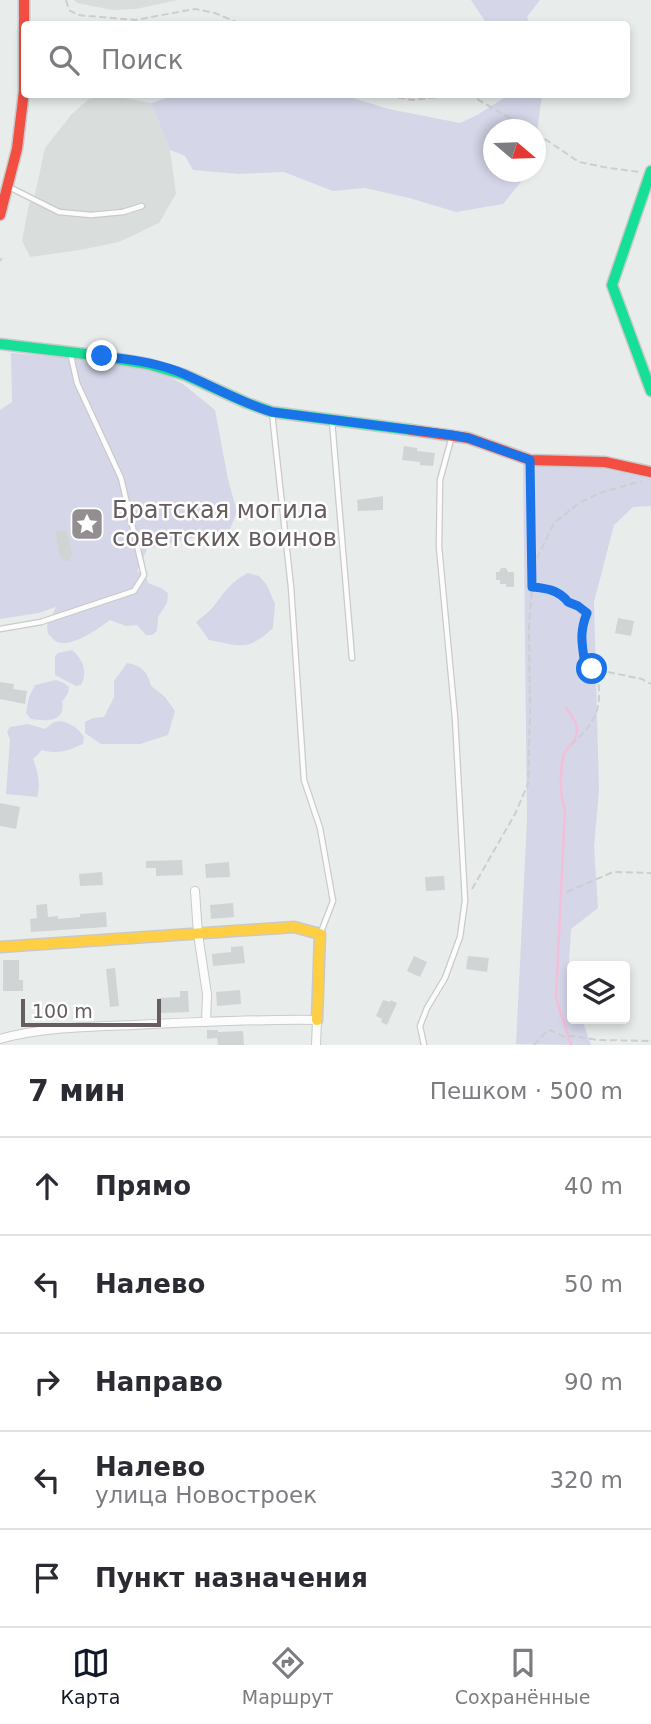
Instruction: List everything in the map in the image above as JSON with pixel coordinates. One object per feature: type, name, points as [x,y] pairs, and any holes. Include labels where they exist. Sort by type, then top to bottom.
[{"type":"street","points":[[24,0],[24,21]]},
{"type":"street","points":[[0,215],[17,149],[23,98]]},
{"type":"street","points":[[651,172],[611,285],[651,391]]},
{"type":"street","points":[[0,344],[70,351],[161,366],[272,412],[452,435],[530,460],[605,462],[651,472]]},
{"type":"street","points":[[195,891],[207,994],[206,1022]]},
{"type":"street","points":[[0,947],[294,927],[320,933],[316,1045]]},
{"type":"street","points":[[0,1039],[71,1028],[255,1019],[317,1020]]},
{"type":"lane","points":[[8,187],[59,212],[90,215],[123,212],[142,206]]},
{"type":"lane","points":[[0,629],[41,622],[134,591],[144,575],[121,478],[78,383],[70,351]]},
{"type":"lane","points":[[272,412],[291,587],[304,780],[320,828],[333,901],[320,933]]},
{"type":"lane","points":[[332,420],[352,658]]},
{"type":"lane","points":[[424,1045],[420,1026],[427,1008],[445,978],[460,937],[465,901],[455,718],[439,547],[440,480],[452,435]]},
{"type":"path","points":[[66,0],[69,10],[78,15],[135,20],[195,9],[215,13],[233,21]]},
{"type":"path","points":[[401,98],[430,98]]},
{"type":"path","points":[[475,98],[512,119]]},
{"type":"path","points":[[546,140],[579,162],[651,172]]},
{"type":"path","points":[[465,901],[515,814],[528,784],[529,626],[532,587],[530,460]]},
{"type":"path","points":[[531,569],[554,523],[579,503],[600,493],[640,481]]},
{"type":"path","points":[[532,587],[551,589],[587,613],[581,638],[585,665],[642,679],[651,684]]},
{"type":"path","points":[[571,745],[585,732],[598,711],[598,670]]},
{"type":"path","points":[[567,892],[613,872],[651,873]]},
{"type":"path","points":[[534,1045],[550,1030],[565,1037],[651,1041]]},
{"type":"shaded area","points":[[74,0],[178,0],[136,9],[112,10],[77,3]]},
{"type":"shaded area","points":[[471,0],[540,0],[527,17],[529,21],[485,21]]},
{"type":"shaded area","points":[[124,98],[151,103],[170,150],[176,194],[159,223],[119,242],[30,257],[22,241],[45,148],[71,115],[89,99]]},
{"type":"shaded area","points":[[167,98],[353,98],[389,109],[460,123],[504,98],[542,98],[539,119],[483,119],[483,182],[521,182],[503,204],[456,212],[365,188],[333,191],[284,172],[239,174],[193,170],[185,156],[170,150],[151,103]]},
{"type":"shaded area","points":[[11,353],[152,368],[183,384],[215,410],[237,512],[230,529],[147,549],[137,572],[141,571],[148,583],[168,593],[167,603],[158,617],[157,631],[152,635],[146,635],[137,625],[126,626],[110,620],[77,640],[57,642],[48,634],[47,626],[56,607],[39,613],[0,619],[0,410],[12,402]]},
{"type":"shaded area","points":[[523,463],[616,467],[651,478],[651,506],[633,507],[614,525],[594,602],[599,790],[594,847],[598,908],[571,929],[567,961],[567,1024],[584,1024],[591,1045],[516,1044],[527,820]]},
{"type":"shaded area","points":[[248,573],[259,576],[267,585],[275,604],[273,628],[250,644],[209,640],[196,622],[233,583]]},
{"type":"shaded area","points":[[72,650],[82,662],[84,671],[81,685],[76,686],[55,675],[55,656]]},
{"type":"shaded area","points":[[127,663],[143,670],[151,686],[165,697],[175,711],[168,735],[140,744],[101,744],[85,733],[85,722],[104,717],[114,697],[114,681]]},
{"type":"shaded area","points":[[56,680],[69,687],[62,702],[61,714],[53,719],[31,719],[26,713],[35,685]]},
{"type":"shaded area","points":[[61,721],[79,731],[84,737],[83,744],[58,752],[42,750],[33,759],[39,787],[37,797],[6,794],[10,740],[7,732],[10,727],[28,724],[45,729],[54,722]]},
{"type":"building","points":[[404,446],[435,453],[433,466],[402,460]]},
{"type":"building","points":[[383,496],[383,510],[358,511],[357,500]]},
{"type":"building","points":[[67,530],[72,554],[69,561],[65,561],[60,556],[55,532]]},
{"type":"building","points":[[501,568],[514,572],[514,587],[506,587],[506,584],[500,584],[500,580],[496,580],[496,572]]},
{"type":"building","points":[[618,618],[634,621],[631,636],[615,633]]},
{"type":"building","points":[[0,682],[14,684],[13,689],[27,691],[25,704],[0,699]]},
{"type":"building","points":[[0,803],[20,807],[16,829],[0,826]]},
{"type":"building","points":[[182,860],[183,875],[156,876],[156,868],[146,868],[146,861]]},
{"type":"building","points":[[229,862],[230,877],[206,878],[205,864]]},
{"type":"building","points":[[102,872],[103,885],[80,886],[79,874]]},
{"type":"building","points":[[444,876],[445,890],[426,891],[425,877]]},
{"type":"building","points":[[233,903],[234,917],[211,919],[210,905]]},
{"type":"building","points":[[47,904],[48,917],[58,916],[58,919],[106,912],[107,927],[31,932],[30,919],[37,918],[36,905]]},
{"type":"building","points":[[243,946],[245,963],[213,966],[212,954],[231,952],[231,947]]},
{"type":"building","points":[[414,956],[427,962],[420,977],[407,971]]},
{"type":"building","points":[[468,956],[489,958],[487,972],[466,969]]},
{"type":"building","points":[[3,960],[19,960],[19,980],[23,980],[23,991],[3,991]]},
{"type":"building","points":[[115,968],[119,1006],[110,1007],[106,969]]},
{"type":"building","points":[[240,990],[241,1004],[217,1006],[216,992]]},
{"type":"building","points":[[180,991],[188,991],[189,1012],[160,1013],[159,998],[180,997]]},
{"type":"building","points":[[383,1000],[397,1003],[387,1025],[376,1016]]},
{"type":"building","points":[[207,1030],[243,1031],[244,1045],[218,1045],[217,1038],[207,1039]]},
{"type":"waterway","points":[[566,708],[577,726],[577,734],[565,752],[561,772],[565,808],[556,998],[571,1045]]},
{"type":"traffic: fast","points":[[651,171],[612,285],[651,391]]},
{"type":"traffic: fast","points":[[0,344],[148,364],[185,375],[272,412],[411,430]]},
{"type":"traffic: slow","points":[[0,947],[294,927],[320,934],[317,1020]]},
{"type":"traffic: jam","points":[[24,0],[24,21]]},
{"type":"traffic: jam","points":[[0,215],[17,149],[23,98]]},
{"type":"traffic: jam","points":[[411,430],[468,438],[530,460],[605,462],[651,472]]},
{"type":"place","name":"Братская могила советских воинов","points":[[87,524]]},
{"type":"route","points":[[102,356],[174,370],[272,412],[452,435],[530,460],[532,587],[551,589],[587,613],[581,638],[585,665],[592,669]]}]
